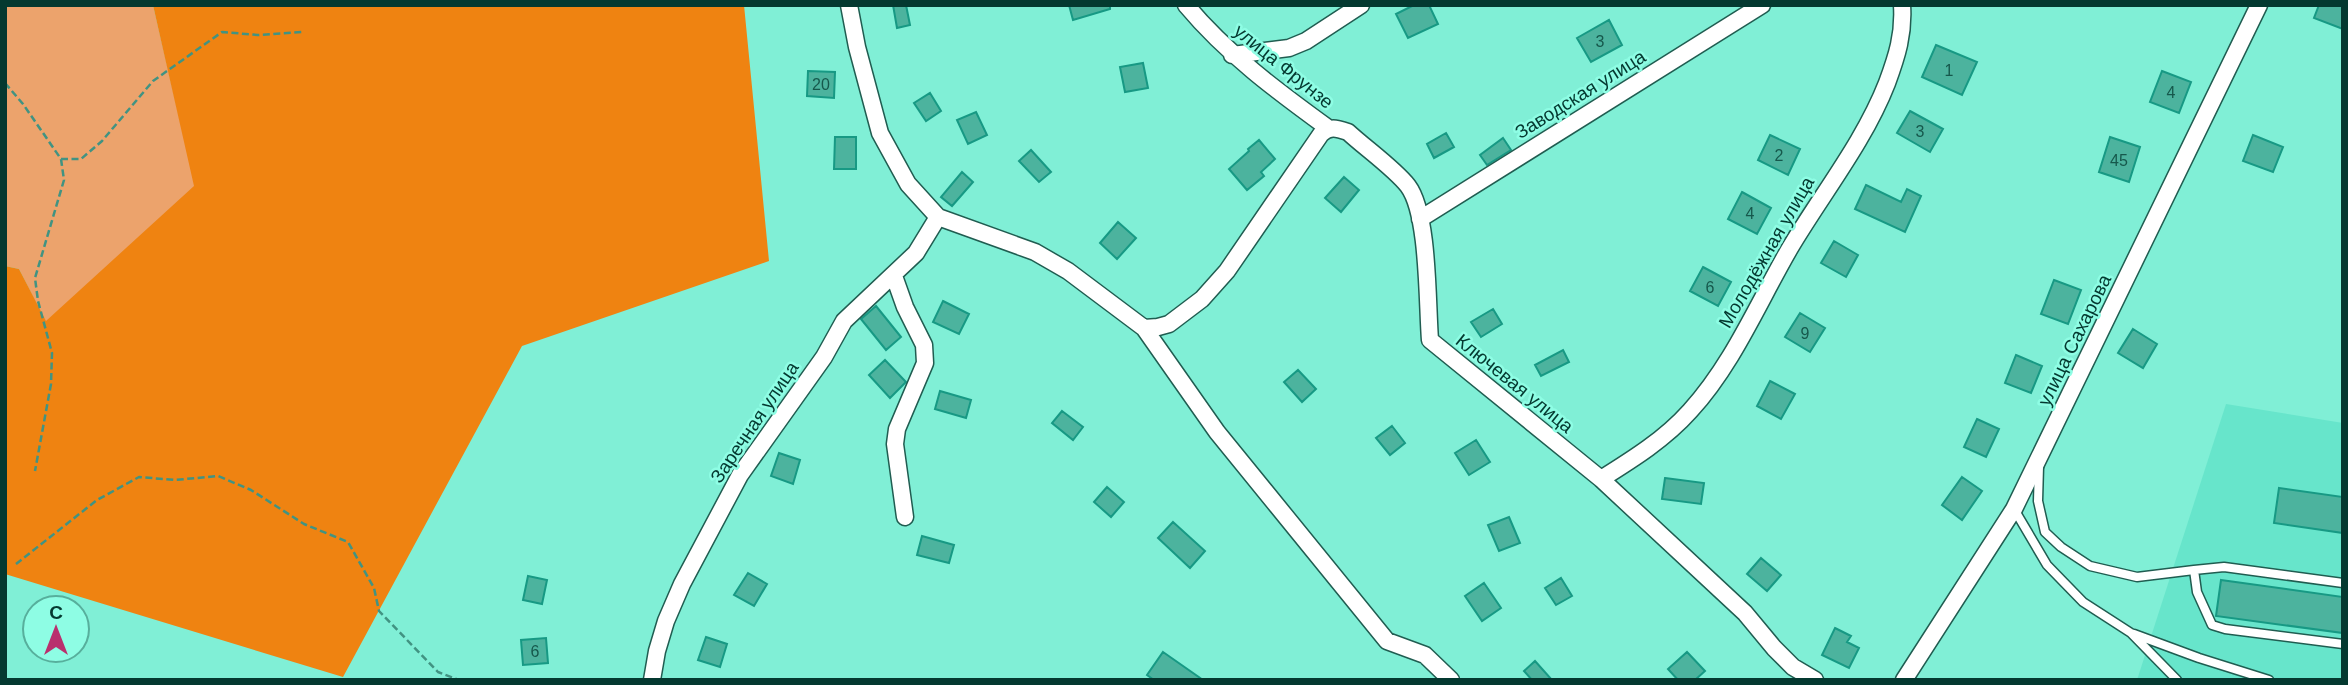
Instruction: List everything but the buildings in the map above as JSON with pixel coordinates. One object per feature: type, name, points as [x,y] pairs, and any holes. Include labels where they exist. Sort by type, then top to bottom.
[{"type":"street","points":[[849,5],[857,47],[880,132],[908,184],[938,216],[1035,252],[1068,271],[1144,328],[1217,432],[1387,641],[1425,655],[1451,680]]},
{"type":"street","name":"улица Фрунзе","points":[[1186,5],[1232,55],[1328,128]]},
{"type":"street","points":[[1232,55],[1289,48],[1306,41],[1361,5]]},
{"type":"street","name":"Заводская улица","points":[[1420,219],[1762,5]]},
{"type":"street","name":"Молодёжная улица","points":[[1601,479],[1637,457],[1664,436],[1688,413],[1721,373],[1886,85],[1903,26],[1902,5]]},
{"type":"street","name":"улица Сахарова","points":[[1904,680],[2014,509],[2259,5]]},
{"type":"street","points":[[1144,328],[1169,324],[1202,299],[1227,271],[1321,134],[1328,128]]},
{"type":"street","name":"Ключевая улица","points":[[1328,128],[1348,132],[1408,186],[1420,219],[1430,340],[1601,479],[1745,613],[1793,667],[1815,680]]},
{"type":"street","name":"Заречная улица","points":[[652,680],[666,621],[682,584],[740,475],[824,356],[844,321],[916,253],[938,216]]},
{"type":"street","points":[[894,276],[905,307],[924,345],[925,363],[897,429],[894,444],[905,517]]},
{"type":"lane","points":[[2039,460],[2038,501],[2045,532],[2061,547],[2090,566],[2137,577],[2224,567],[2343,583]]},
{"type":"lane","points":[[2014,509],[2048,565],[2082,602],[2131,633],[2199,659],[2269,680]]},
{"type":"lane","points":[[2194,570],[2197,592],[2212,625],[2343,644]]},
{"type":"lane","points":[[2131,633],[2177,680]]},
{"type":"path","points":[[61,159],[81,159],[102,141],[153,81],[222,32],[258,36],[303,32]]},
{"type":"path","points":[[5,83],[61,159],[64,180],[35,278],[38,301],[52,353],[51,384],[35,471]]},
{"type":"path","points":[[16,564],[97,500],[139,477],[175,481],[218,476],[251,490],[304,524],[348,542],[374,588],[379,611],[438,672],[459,680]]},
{"type":"shaded area","points":[[5,5],[153,5],[195,186],[46,322],[19,269],[5,266]]},
{"type":"shaded area","points":[[153,5],[744,5],[769,261],[522,346],[343,677],[91,600],[91,594],[71,594],[5,574],[5,266],[19,269],[46,321],[194,186]]},
{"type":"shaded area","points":[[2226,404],[2343,423],[2343,680],[2137,680]]}]
